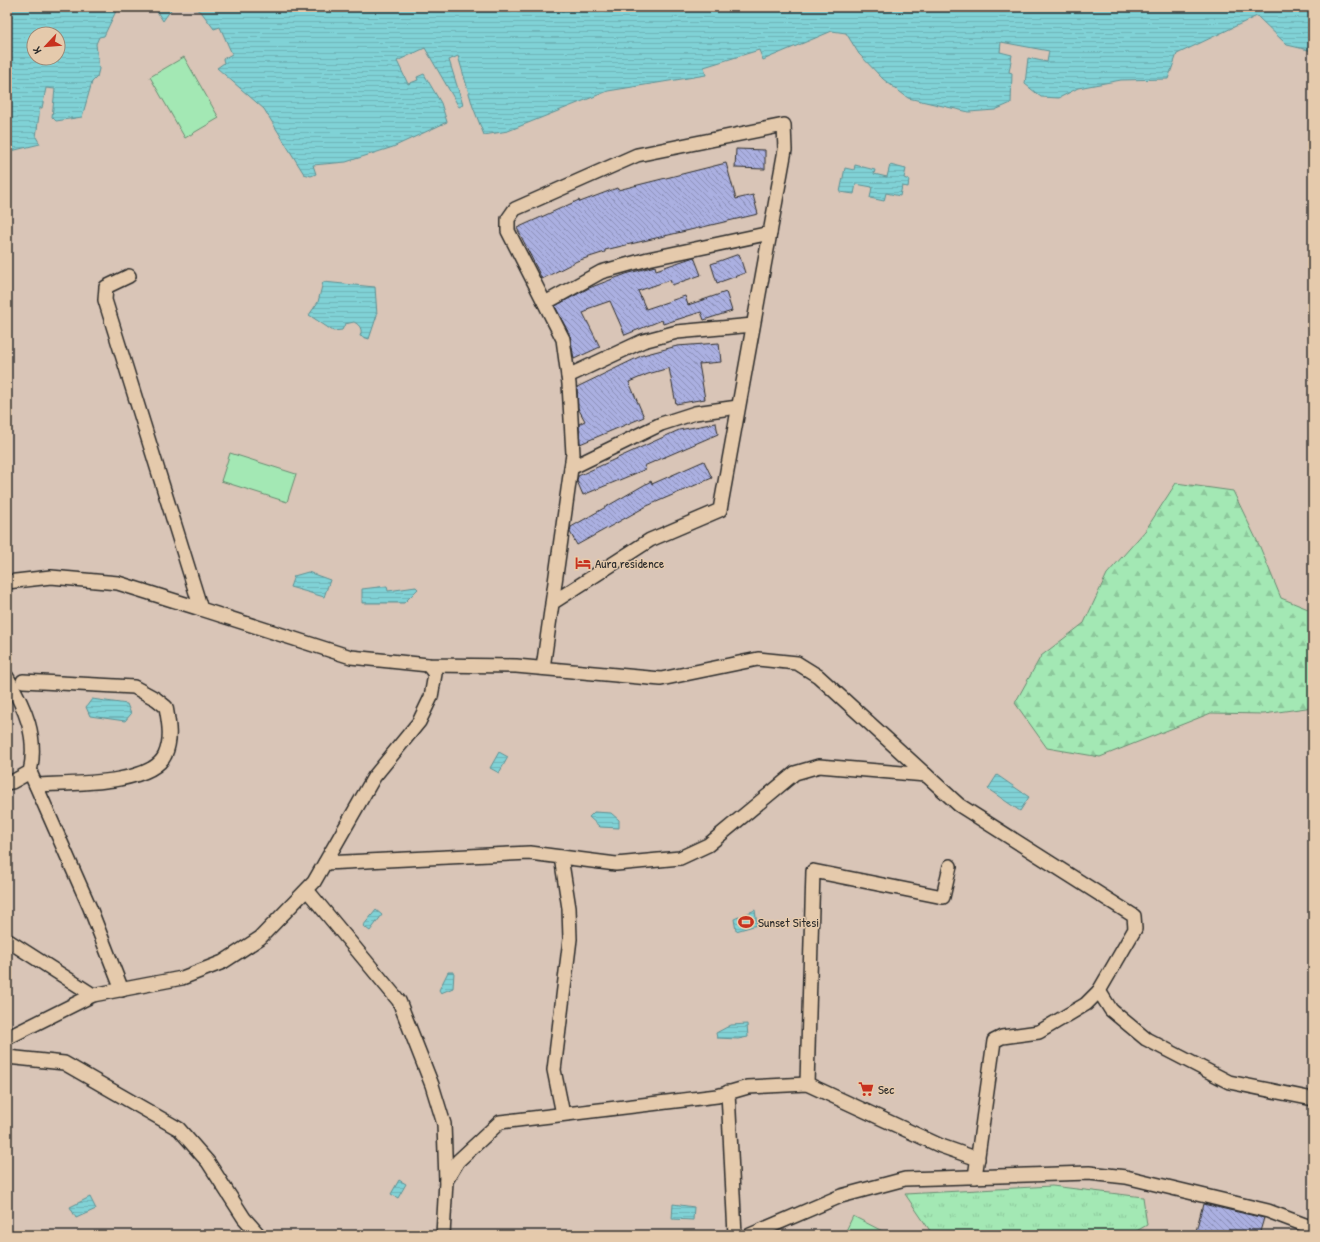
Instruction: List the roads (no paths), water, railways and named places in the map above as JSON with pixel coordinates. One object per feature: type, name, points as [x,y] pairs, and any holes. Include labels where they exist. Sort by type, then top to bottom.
[{"type":"street","points":[[543,668],[552,603],[571,468],[572,454],[568,376],[563,339],[508,231],[508,219],[515,209],[637,154],[784,125],[785,150],[720,510],[650,540],[552,603]]},
{"type":"street","points":[[545,303],[601,272],[648,259],[770,234]]},
{"type":"street","points":[[129,276],[106,287],[105,300],[200,609]]},
{"type":"street","points":[[568,376],[650,340],[677,332],[753,325]]},
{"type":"street","points":[[571,468],[661,424],[696,413],[738,407]]},
{"type":"street","points":[[7,582],[52,577],[118,583],[351,657],[428,665],[516,666],[661,679],[758,659],[797,663],[818,676],[959,805],[1134,916],[1135,929],[1099,990],[1086,1004],[1039,1032],[1002,1037],[994,1040],[975,1177]]},
{"type":"street","points":[[7,1038],[93,995],[182,978],[223,962],[260,938],[314,882],[374,777],[419,722],[431,697],[436,674],[428,665]]},
{"type":"street","points":[[7,677],[20,700],[30,727],[34,755],[30,772],[90,908],[122,990]]},
{"type":"street","points":[[24,681],[134,687],[156,699],[166,707],[170,733],[165,756],[151,770],[125,779],[36,785]]},
{"type":"street","points":[[325,863],[530,853],[616,864],[680,858],[708,845],[795,773],[819,766],[926,775]]},
{"type":"street","points":[[7,783],[12,782],[30,772]]},
{"type":"street","points":[[561,856],[569,908],[570,939],[554,1070],[563,1114]]},
{"type":"street","points":[[807,1084],[813,871],[943,897],[950,866]]},
{"type":"street","points":[[307,890],[399,1001],[432,1085],[444,1124],[446,1181],[443,1235]]},
{"type":"street","points":[[7,940],[93,995]]},
{"type":"street","points":[[1099,990],[1111,1010],[1146,1039],[1229,1082],[1313,1099]]},
{"type":"street","points":[[7,1057],[64,1064],[179,1129],[208,1162],[244,1218],[259,1235]]},
{"type":"street","points":[[446,1181],[458,1161],[500,1122],[717,1096],[748,1087],[807,1084],[941,1146],[978,1159]]},
{"type":"street","points":[[728,1092],[735,1235]]},
{"type":"street","points":[[750,1235],[841,1196],[905,1179],[1089,1173],[1126,1177],[1268,1211],[1313,1228]]},
{"type":"water","points":[[7,7],[118,7],[104,36],[99,37],[96,44],[99,69],[97,77],[92,82],[82,117],[56,121],[52,117],[55,89],[46,88],[42,108],[40,108],[36,137],[40,144],[7,152]]},
{"type":"water","points":[[154,7],[173,7],[163,21]]},
{"type":"water","points":[[193,7],[1313,7],[1313,51],[1287,45],[1257,16],[1177,54],[1168,79],[1121,80],[1078,88],[1059,98],[1041,97],[1025,84],[1028,58],[1047,62],[1049,51],[1001,42],[1000,52],[1012,55],[1009,72],[1012,73],[1011,103],[995,110],[969,112],[908,98],[883,79],[859,54],[846,33],[832,31],[763,60],[759,50],[704,67],[706,75],[608,91],[508,131],[484,135],[473,107],[458,56],[449,60],[463,105],[459,107],[425,48],[397,61],[408,84],[418,80],[417,77],[424,74],[441,103],[447,122],[393,147],[346,162],[313,165],[316,174],[311,176],[304,174],[264,109],[217,68],[224,63],[223,59],[232,54],[220,27],[214,29],[202,13]]},
{"type":"water","points":[[855,165],[875,170],[874,174],[887,177],[890,165],[906,169],[904,178],[909,180],[908,187],[902,186],[900,196],[886,193],[884,201],[870,198],[872,187],[856,184],[854,194],[840,192],[845,168],[854,170]]},
{"type":"water","points":[[323,282],[375,287],[377,315],[369,339],[360,336],[360,328],[354,322],[345,324],[342,330],[333,331],[309,315],[318,302]]},
{"type":"water","points":[[308,572],[330,580],[324,597],[290,587],[294,576]]},
{"type":"water","points":[[387,586],[388,591],[416,587],[418,589],[404,603],[362,603],[362,589]]},
{"type":"water","points":[[92,699],[127,704],[131,714],[125,721],[90,716],[86,707]]},
{"type":"water","points":[[499,752],[508,757],[499,773],[490,768]]},
{"type":"water","points":[[997,775],[1029,797],[1020,811],[988,789]]},
{"type":"water","points":[[594,812],[611,813],[619,820],[619,828],[600,827],[589,817]]},
{"type":"water","points":[[376,910],[382,915],[370,931],[363,926]]},
{"type":"water","name":"Sunset Sitesi","points":[[755,910],[757,925],[736,931],[734,919]]},
{"type":"water","points":[[448,972],[454,972],[453,988],[441,993],[439,990]]},
{"type":"water","points":[[747,1024],[748,1037],[738,1039],[717,1038],[716,1033],[731,1025]]},
{"type":"water","points":[[399,1180],[406,1184],[398,1198],[391,1194]]},
{"type":"water","points":[[90,1197],[96,1209],[76,1218],[70,1207]]},
{"type":"water","points":[[673,1204],[694,1207],[693,1220],[672,1219]]},
{"type":"place","name":"Aura residence","points":[[583,563]]},
{"type":"place","name":"Sunset Sitesi","points":[[746,922]]},
{"type":"place","name":"Sec","points":[[866,1089]]}]
